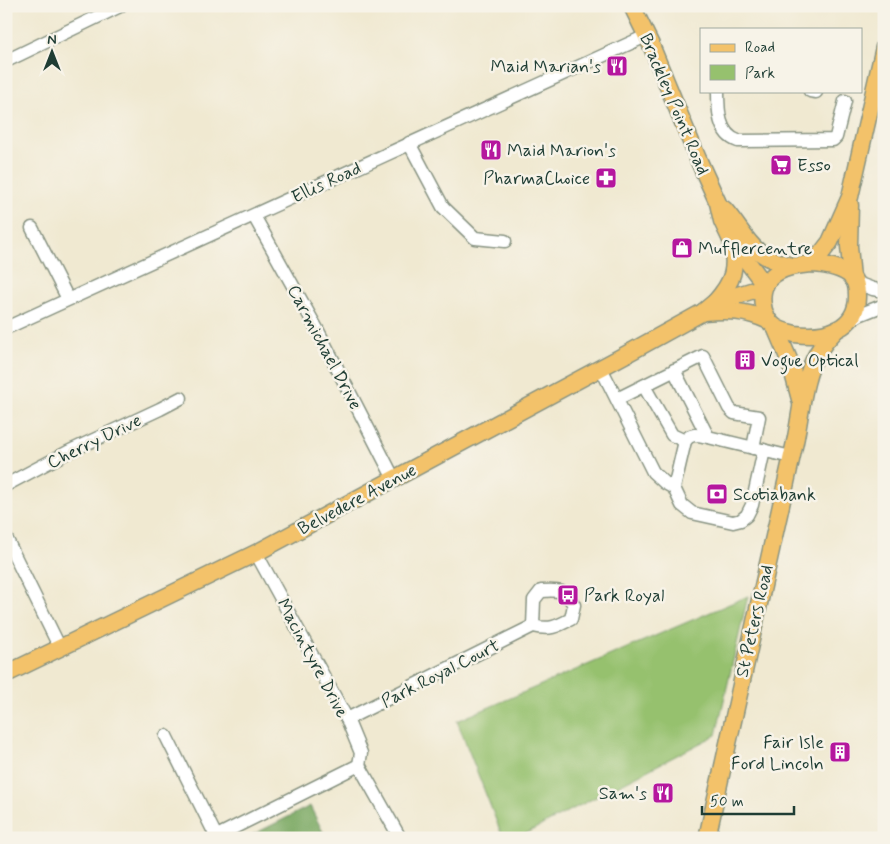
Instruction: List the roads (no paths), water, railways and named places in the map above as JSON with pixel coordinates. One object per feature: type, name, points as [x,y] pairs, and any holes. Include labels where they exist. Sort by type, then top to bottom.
[{"type":"main road","name":"Brackley Point Road","points":[[632,6],[718,203],[722,221],[731,240],[764,286]]},
{"type":"main road","points":[[813,264],[830,242],[850,198],[883,54]]},
{"type":"main road","points":[[850,198],[849,246],[857,301],[850,321],[835,331],[809,335],[784,331],[772,324],[763,308],[764,286],[774,274],[792,266],[828,265],[842,270],[853,280]]},
{"type":"main road","name":"Brackley Point Road","points":[[718,203],[758,252],[770,260],[792,266]]},
{"type":"main road","points":[[709,307],[732,279],[734,255],[731,240]]},
{"type":"main road","name":"Belvedere Avenue","points":[[6,674],[256,554],[601,368],[709,307],[764,286]]},
{"type":"main road","name":"Belvedere Avenue","points":[[709,307],[758,316],[772,324]]},
{"type":"main road","name":"St Peters Road","points":[[772,324],[790,362],[801,404]]},
{"type":"main road","name":"St Peters Road","points":[[707,838],[792,457],[801,404],[813,361],[835,331]]},
{"type":"street","points":[[6,61],[120,6]]},
{"type":"street","name":"Ellis Road","points":[[6,328],[646,36]]},
{"type":"street","points":[[718,92],[719,112],[725,132],[730,138],[738,141],[833,140],[836,138],[845,101]]},
{"type":"street","points":[[409,143],[443,207],[474,238],[505,241]]},
{"type":"street","name":"Carmichael Drive","points":[[254,216],[317,328],[394,479]]},
{"type":"street","points":[[32,228],[68,299]]},
{"type":"street","points":[[853,280],[873,290],[884,291]]},
{"type":"street","points":[[850,321],[859,315],[884,305]]},
{"type":"street","points":[[601,368],[653,472],[674,488],[682,505],[692,513],[733,522],[741,520],[747,515],[752,505],[759,418],[734,412],[729,408],[703,356],[618,399]]},
{"type":"street","points":[[674,370],[708,437]]},
{"type":"street","points":[[644,386],[672,435],[685,441]]},
{"type":"street","name":"Cherry Drive","points":[[6,485],[68,452],[160,410],[181,398]]},
{"type":"street","points":[[674,488],[685,441],[688,436],[693,434],[792,457]]},
{"type":"street","points":[[6,538],[60,648]]},
{"type":"street","name":"Macintyre Drive","points":[[256,554],[346,719],[361,753],[359,765]]},
{"type":"street","name":"Park Royal Court","points":[[346,719],[533,626]]},
{"type":"street","points":[[166,736],[215,837],[359,765],[400,838]]},
{"type":"place","name":"Maid Marian's","points":[[617,66]]},
{"type":"place","name":"Maid Marion's","points":[[491,150]]},
{"type":"place","name":"Esso","points":[[781,165]]},
{"type":"place","name":"PharmaChoice","points":[[606,178]]},
{"type":"place","name":"Mufflercentre","points":[[682,248]]},
{"type":"place","name":"Vogue Optical","points":[[745,360]]},
{"type":"place","name":"Scotiabank","points":[[717,494]]},
{"type":"place","name":"Park Royal","points":[[568,595]]},
{"type":"place","name":"Fair Isle Ford Lincoln","points":[[840,752]]},
{"type":"place","name":"Sam's","points":[[663,793]]}]
